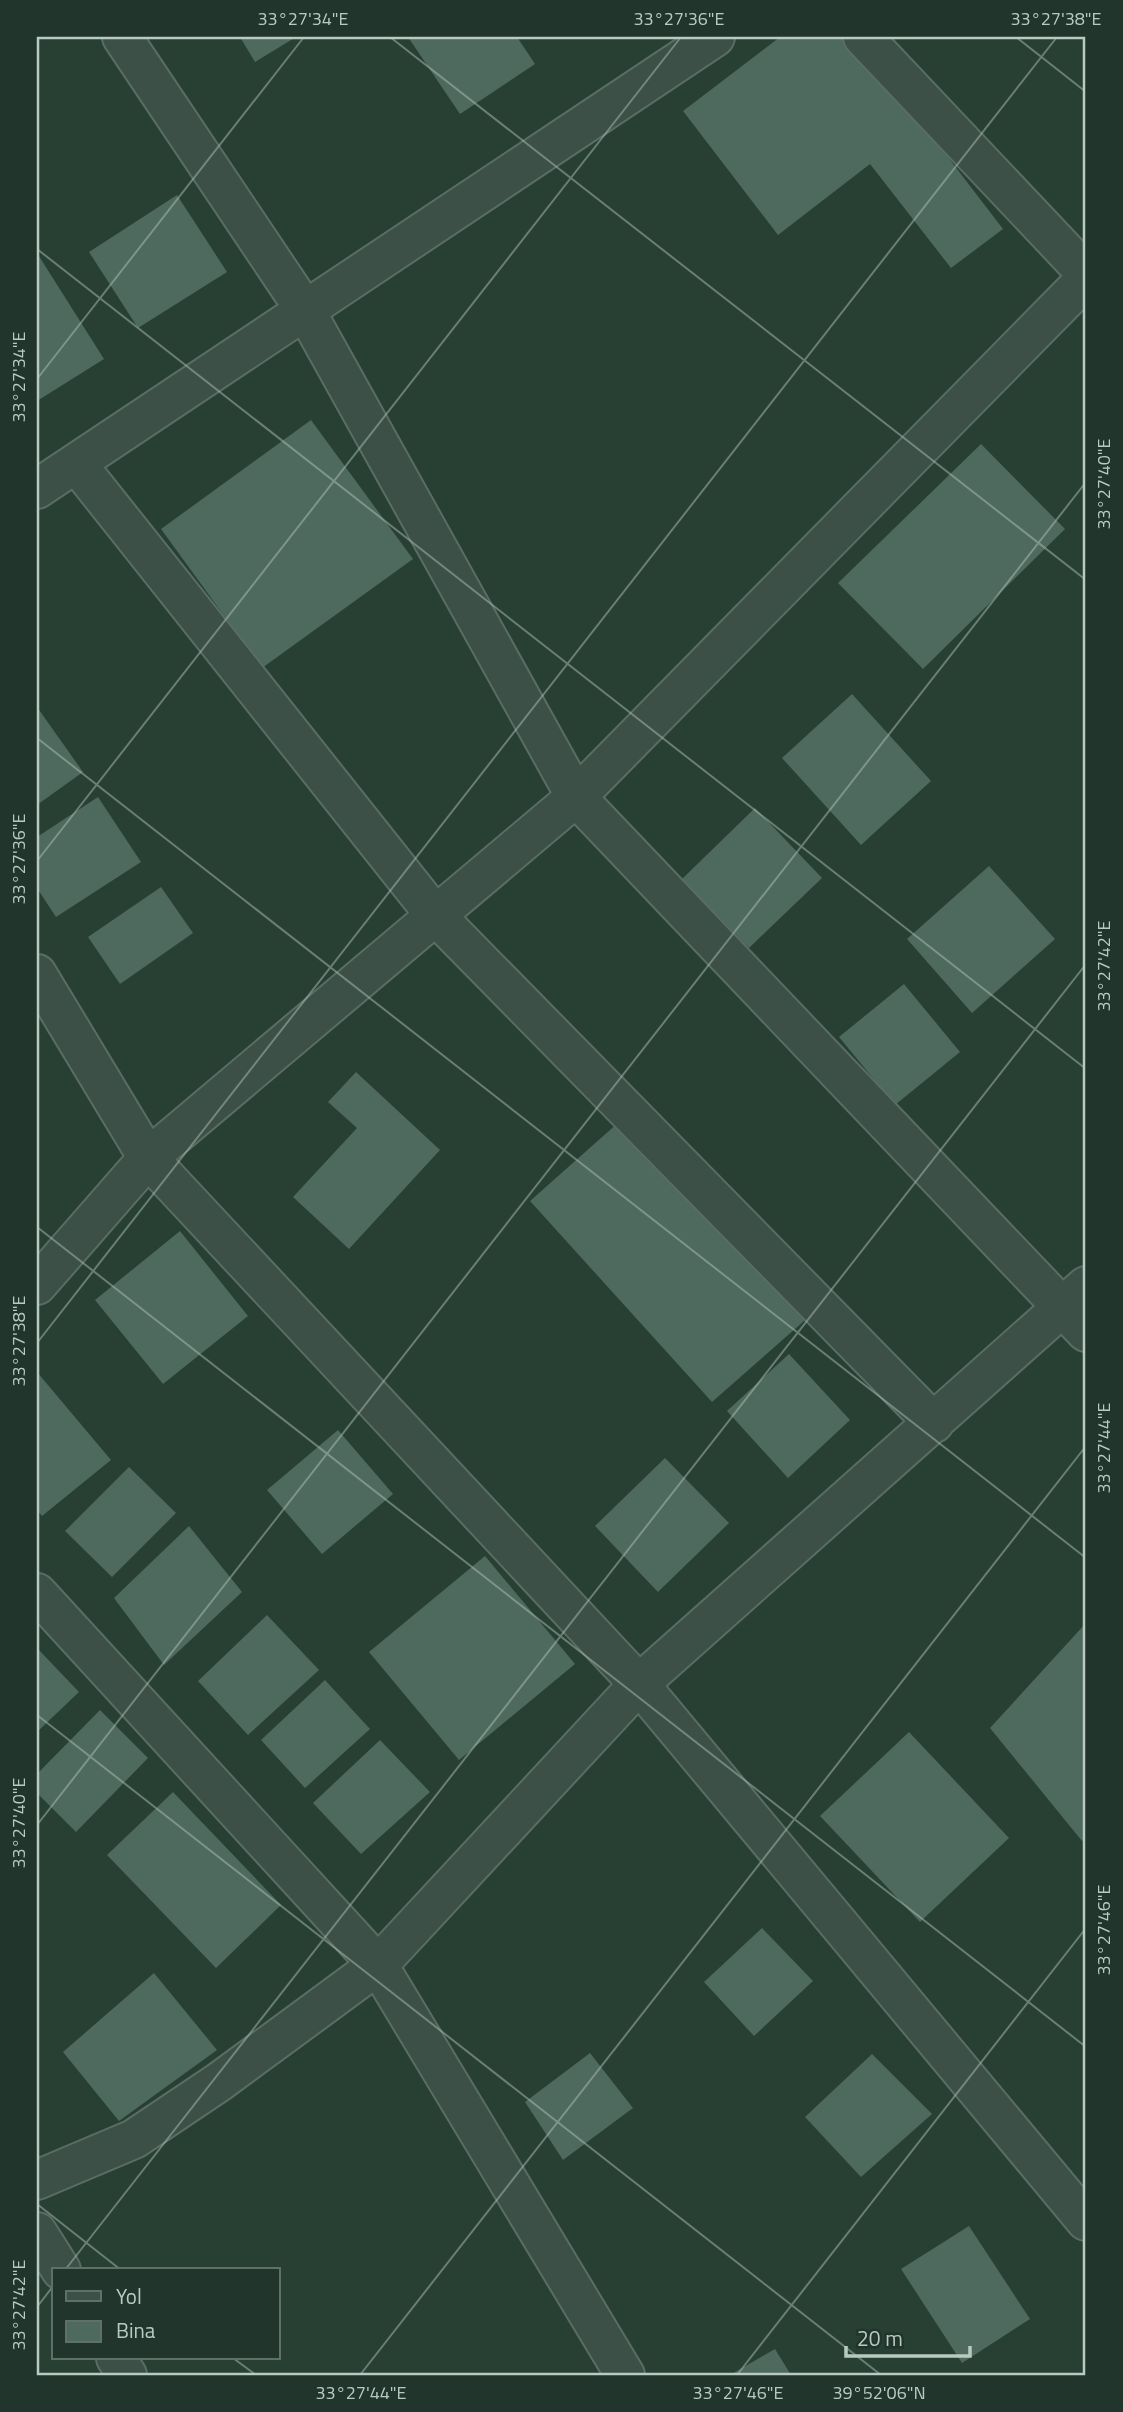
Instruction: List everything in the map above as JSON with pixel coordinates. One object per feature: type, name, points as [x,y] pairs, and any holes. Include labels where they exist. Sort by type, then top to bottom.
[{"type":"street","points":[[37,2180],[134,2139],[219,2082],[378,1965],[639,1685],[934,1423],[1079,1309],[576,797],[305,310],[122,37]]},
{"type":"street","points":[[37,489],[715,37]]},
{"type":"street","points":[[863,37],[1086,273]]},
{"type":"street","points":[[37,1285],[148,1158],[576,797],[1086,279]]},
{"type":"street","points":[[76,463],[435,915],[934,1423]]},
{"type":"street","points":[[37,974],[148,1158],[639,1685],[1086,2221]]},
{"type":"street","points":[[37,1593],[378,1965],[625,2375]]},
{"type":"street","points":[[37,2232],[60,2268]]},
{"type":"street","points":[[117,2360],[127,2375]]},
{"type":"building","points":[[240,37],[296,37],[255,62]]},
{"type":"building","points":[[408,37],[517,37],[535,64],[460,114]]},
{"type":"building","points":[[780,37],[856,37],[1003,229],[951,268],[870,164],[778,235],[683,111]]},
{"type":"building","points":[[177,195],[227,272],[138,328],[89,252]]},
{"type":"building","points":[[37,253],[104,359],[37,401]]},
{"type":"building","points":[[311,420],[413,559],[262,668],[161,529]]},
{"type":"building","points":[[981,444],[1065,529],[923,669],[838,583]]},
{"type":"building","points":[[852,694],[931,781],[861,845],[782,758]]},
{"type":"building","points":[[37,707],[83,772],[37,805]]},
{"type":"building","points":[[98,797],[141,862],[56,917],[37,888],[37,837]]},
{"type":"building","points":[[755,808],[822,878],[749,948],[682,879]]},
{"type":"building","points":[[989,866],[1055,939],[972,1013],[907,939]]},
{"type":"building","points":[[161,887],[193,933],[120,984],[88,937]]},
{"type":"building","points":[[904,984],[960,1052],[895,1105],[839,1037]]},
{"type":"building","points":[[356,1072],[440,1150],[349,1249],[293,1197],[357,1128],[328,1102]]},
{"type":"building","points":[[619,1122],[812,1314],[712,1402],[530,1201]]},
{"type":"building","points":[[180,1231],[248,1316],[163,1384],[95,1300]]},
{"type":"building","points":[[789,1354],[850,1420],[788,1478],[727,1411]]},
{"type":"building","points":[[37,1372],[111,1460],[42,1516],[37,1510]]},
{"type":"building","points":[[338,1430],[393,1494],[322,1554],[267,1490]]},
{"type":"building","points":[[665,1458],[729,1523],[658,1592],[595,1526]]},
{"type":"building","points":[[129,1467],[176,1513],[112,1577],[65,1531]]},
{"type":"building","points":[[189,1526],[242,1592],[164,1665],[114,1598]]},
{"type":"building","points":[[485,1556],[575,1664],[459,1760],[369,1652]]},
{"type":"building","points":[[267,1615],[319,1670],[248,1735],[198,1681]]},
{"type":"building","points":[[1086,1623],[1086,1837],[1082,1841],[990,1728]]},
{"type":"building","points":[[37,1648],[79,1692],[37,1732]]},
{"type":"building","points":[[325,1680],[370,1729],[305,1788],[261,1740]]},
{"type":"building","points":[[100,1710],[148,1758],[76,1832],[37,1793],[37,1774]]},
{"type":"building","points":[[909,1732],[1009,1838],[920,1922],[820,1816]]},
{"type":"building","points":[[380,1740],[430,1792],[361,1854],[313,1803]]},
{"type":"building","points":[[173,1792],[281,1905],[216,1968],[107,1855]]},
{"type":"building","points":[[762,1928],[813,1981],[754,2036],[704,1982]]},
{"type":"building","points":[[154,1973],[217,2050],[119,2121],[63,2052]]},
{"type":"building","points":[[590,2053],[633,2108],[563,2160],[525,2102]]},
{"type":"building","points":[[872,2054],[932,2114],[861,2177],[805,2117]]},
{"type":"building","points":[[969,2226],[1030,2319],[962,2363],[901,2269]]},
{"type":"building","points":[[775,2349],[791,2375],[730,2375]]}]
